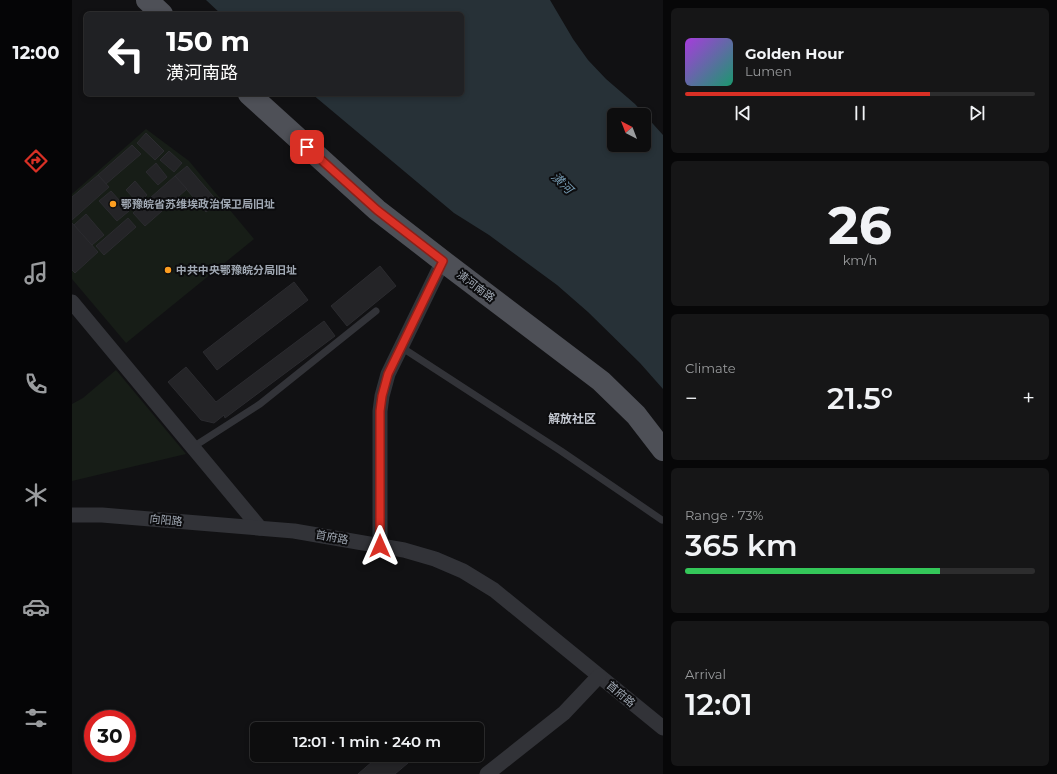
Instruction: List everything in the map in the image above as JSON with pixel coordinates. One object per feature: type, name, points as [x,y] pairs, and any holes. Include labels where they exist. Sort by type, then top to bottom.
[{"type":"main road","points":[[147,0],[160,12]]},
{"type":"main road","name":"潢河南路","points":[[251,96],[377,210],[601,381],[636,415],[663,450]]},
{"type":"street","points":[[380,546],[380,411],[382,396],[388,374],[443,261]]},
{"type":"street","points":[[72,302],[260,528]]},
{"type":"street","name":"向阳路","points":[[72,514],[102,514],[260,528]]},
{"type":"street","name":"首府路","points":[[260,528],[294,531],[404,550],[435,558],[477,579],[511,603],[663,728]]},
{"type":"street","points":[[487,774],[564,713],[599,676]]},
{"type":"lane","points":[[193,447],[260,404],[376,311]]},
{"type":"lane","points":[[401,347],[561,451],[662,520]]},
{"type":"shaded area","points":[[146,129],[189,161],[254,239],[126,343],[72,279],[72,194]]},
{"type":"shaded area","points":[[116,370],[186,454],[72,481],[72,404],[83,398]]},
{"type":"water","name":"潢河","points":[[206,0],[550,0],[573,39],[588,60],[606,79],[639,108],[607,108],[607,152],[651,152],[651,122],[663,135],[663,389],[640,363],[588,312],[557,285],[489,235],[454,213],[314,96],[464,96],[464,12],[219,12]]},
{"type":"building","points":[[146,133],[164,151],[155,160],[137,143]]},
{"type":"building","points":[[132,145],[141,154],[106,184],[98,175]]},
{"type":"building","points":[[169,151],[182,163],[174,172],[160,160]]},
{"type":"building","points":[[156,163],[167,177],[158,185],[146,172]]},
{"type":"building","points":[[187,166],[218,202],[206,212],[175,176]]},
{"type":"building","points":[[98,175],[109,187],[72,220],[72,197]]},
{"type":"building","points":[[175,176],[187,189],[145,226],[133,213]]},
{"type":"building","points":[[135,181],[147,195],[138,203],[126,190]]},
{"type":"building","points":[[111,191],[129,211],[117,221],[99,201]]},
{"type":"building","points":[[86,214],[104,235],[92,245],[74,225]]},
{"type":"building","points":[[128,218],[136,227],[104,255],[96,246]]},
{"type":"building","points":[[72,223],[98,252],[75,273],[72,270]]},
{"type":"building","points":[[380,266],[396,286],[347,326],[331,306]]},
{"type":"building","points":[[294,282],[308,300],[217,370],[203,352]]},
{"type":"building","points":[[324,321],[335,336],[225,418],[224,415],[214,423],[201,420],[168,382],[186,367],[216,402]]},
{"type":"building","points":[[372,762],[408,763],[395,774],[358,774]]},
{"type":"place","name":"鄂豫皖省苏维埃政治保卫局旧址","points":[[113,204]]},
{"type":"place","name":"中共中央鄂豫皖分局旧址","points":[[168,270]]},
{"type":"district","name":"解放社区","points":[[572,419]]},
{"type":"route","points":[[307,147],[377,210],[443,261],[388,374],[382,396],[380,411],[380,546]]}]
